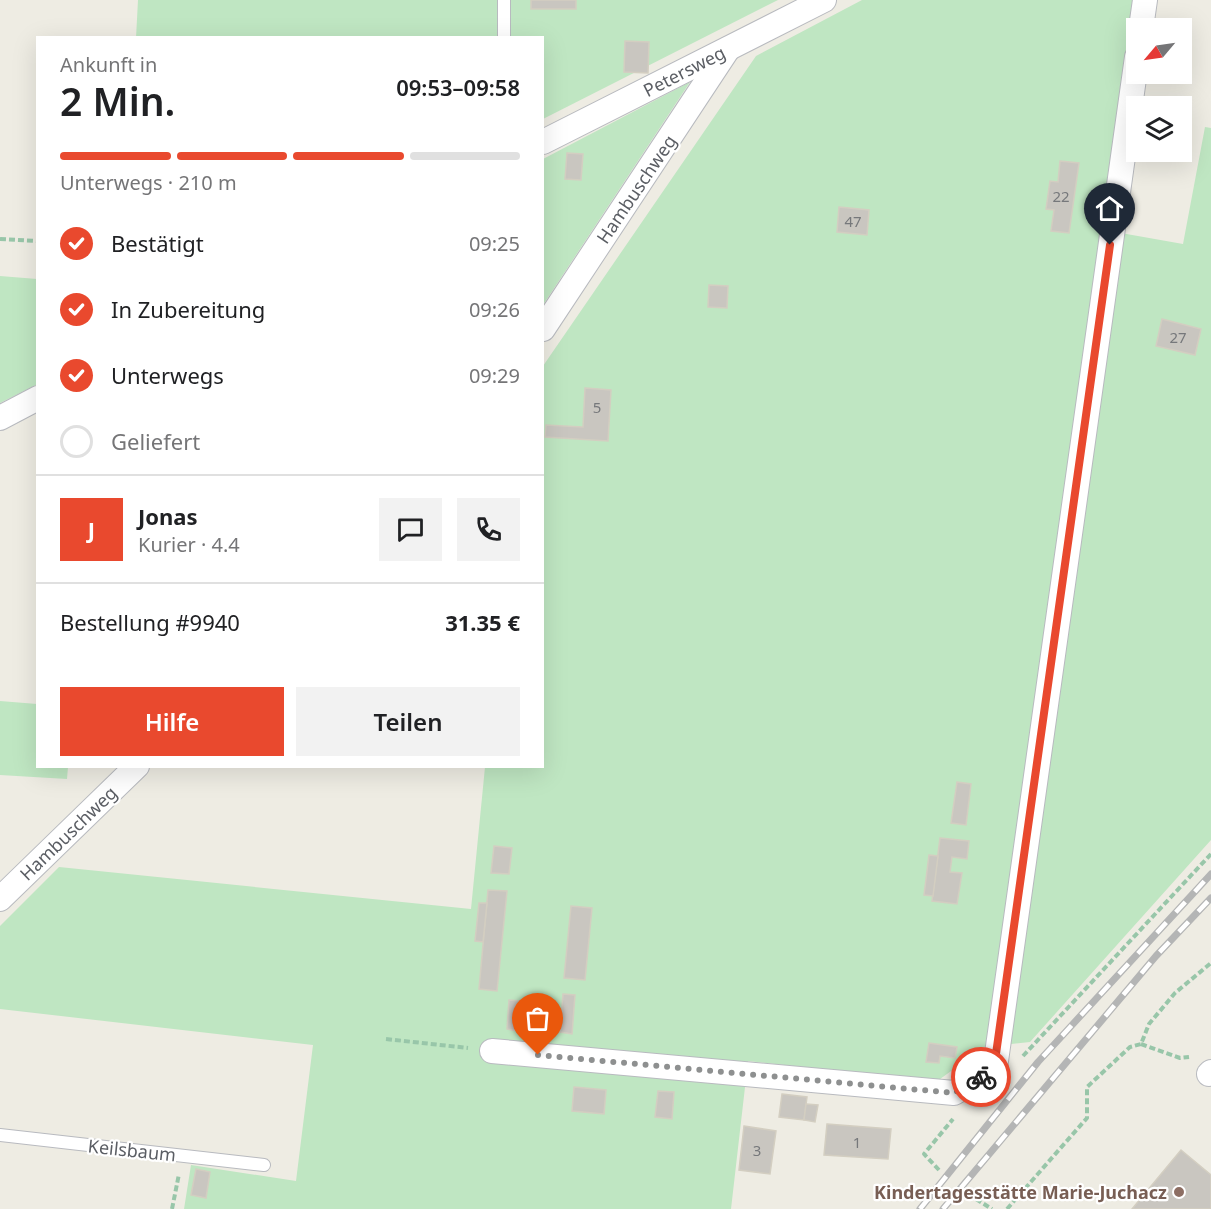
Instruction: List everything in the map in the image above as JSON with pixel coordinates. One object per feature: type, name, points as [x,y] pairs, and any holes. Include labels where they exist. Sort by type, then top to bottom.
[{"type":"street","name":"Petersweg","points":[[544,141],[824,0]]},
{"type":"street","points":[[1142,18],[1145,0]]},
{"type":"street","name":"Hambuschweg","points":[[544,327],[728,49]]},
{"type":"street","points":[[492,1051],[954,1093],[994,1068],[1133,84]]},
{"type":"street","points":[[0,418],[36,399]]},
{"type":"street","name":"Hambuschweg","points":[[0,899],[135,768]]},
{"type":"lane","points":[[504,0],[504,36]]},
{"type":"lane","name":"Keilsbaum","points":[[0,1135],[264,1165]]},
{"type":"path","points":[[0,239],[36,241]]},
{"type":"path","points":[[994,1068],[1006,1074],[1211,854]]},
{"type":"path","points":[[1141,1044],[1149,1024],[1175,993],[1211,963]]},
{"type":"path","points":[[386,1039],[492,1051]]},
{"type":"path","points":[[1007,1209],[1087,1118],[1087,1087],[1130,1047],[1141,1044],[1180,1058],[1190,1057]]},
{"type":"path","points":[[172,1209],[183,1155]]},
{"type":"path","points":[[976,1199],[988,1208]]},
{"type":"green space","points":[[138,0],[778,0],[544,118],[544,36],[136,36]]},
{"type":"green space","points":[[862,0],[1133,0],[1131,18],[1126,18],[1126,56],[1104,230],[1183,244],[1205,127],[1211,128],[1211,840],[1030,1042],[984,1047],[936,1082],[748,1061],[731,1209],[184,1209],[191,1165],[296,1181],[313,1045],[0,1009],[0,926],[59,867],[471,909],[485,768],[544,768],[544,365],[756,56]]},
{"type":"green space","points":[[690,82],[544,303],[544,158]]},
{"type":"green space","points":[[0,276],[36,279],[36,385],[0,403]]},
{"type":"green space","points":[[0,701],[36,704],[36,768],[68,768],[67,779],[0,775]]},
{"type":"building","points":[[531,0],[576,0],[576,9],[531,9]]},
{"type":"building","points":[[625,41],[649,42],[648,73],[624,72]]},
{"type":"building","points":[[567,153],[583,154],[581,180],[565,179]]},
{"type":"building","points":[[1060,161],[1079,163],[1069,233],[1051,231],[1054,210],[1046,209],[1050,181],[1058,182]]},
{"type":"building","points":[[839,207],[869,210],[867,235],[837,232]]},
{"type":"building","points":[[709,285],[728,286],[727,308],[708,307]]},
{"type":"building","points":[[1162,319],[1201,329],[1195,355],[1156,346]]},
{"type":"building","points":[[585,388],[611,390],[608,441],[545,437],[546,425],[583,427]]},
{"type":"building","points":[[957,782],[971,784],[966,825],[951,823]]},
{"type":"building","points":[[940,838],[969,841],[967,859],[952,857],[950,872],[962,873],[957,904],[932,901]]},
{"type":"building","points":[[494,846],[512,848],[509,874],[491,873]]},
{"type":"building","points":[[929,855],[938,856],[933,896],[924,895]]},
{"type":"building","points":[[488,890],[507,891],[497,991],[479,989]]},
{"type":"building","points":[[479,903],[487,903],[483,942],[475,941]]},
{"type":"building","points":[[571,906],[592,908],[585,980],[564,978]]},
{"type":"building","points":[[563,994],[575,995],[572,1034],[560,1032]]},
{"type":"building","points":[[509,1000],[521,1001],[518,1031],[507,1029]]},
{"type":"building","points":[[929,1043],[957,1047],[955,1058],[940,1056],[939,1063],[926,1062]]},
{"type":"building","points":[[574,1087],[606,1090],[604,1114],[572,1111]]},
{"type":"building","points":[[658,1091],[674,1092],[672,1119],[655,1117]]},
{"type":"building","points":[[782,1094],[807,1097],[804,1120],[779,1117]]},
{"type":"building","points":[[806,1104],[818,1105],[815,1122],[804,1120]]},
{"type":"building","points":[[827,1124],[891,1129],[888,1159],[824,1155]]},
{"type":"building","points":[[744,1126],[776,1131],[770,1174],[739,1170]]},
{"type":"building","name":"Kindertagesstätte Marie-Juchacz","points":[[1181,1150],[1211,1175],[1211,1209],[1132,1209]]},
{"type":"building","points":[[196,1169],[210,1172],[206,1198],[191,1195]]},
{"type":"railway","points":[[920,1209],[1038,1062],[1211,874]]},
{"type":"railway","points":[[943,1209],[1156,956],[1211,898]]},
{"type":"way so far","points":[[538,1055],[954,1093],[981,1077]]},
{"type":"place","name":"Kindertagesstätte Marie-Juchacz","points":[[1179,1192]]},
{"type":"route","points":[[981,1077],[994,1068],[1110,245]]}]
